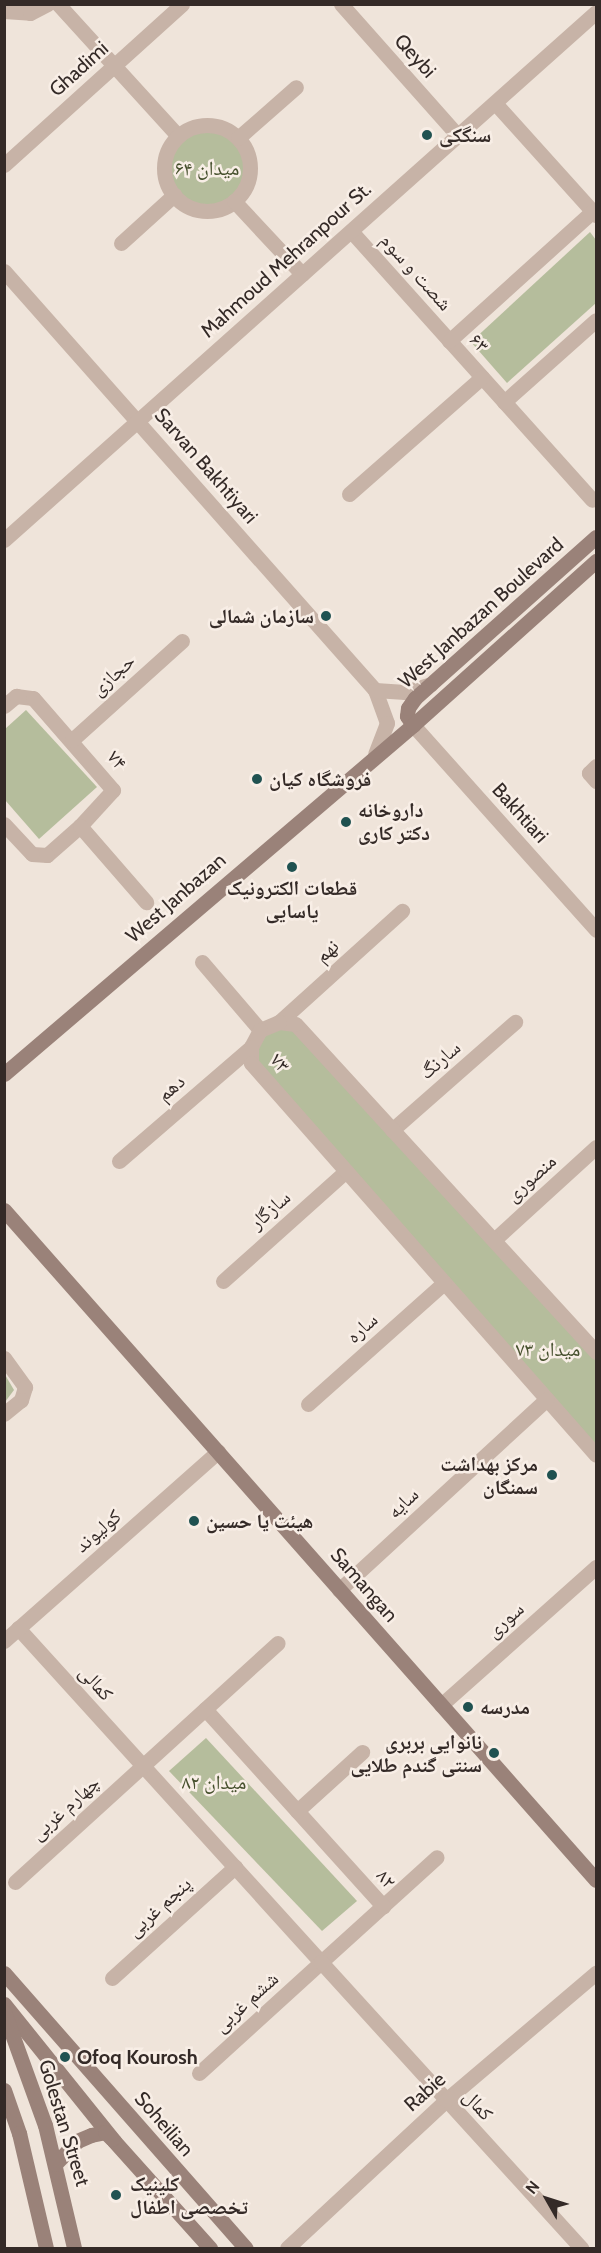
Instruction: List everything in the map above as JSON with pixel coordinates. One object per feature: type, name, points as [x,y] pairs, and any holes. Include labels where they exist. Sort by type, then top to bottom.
[{"type":"main road","name":"West Janbazan Boulevard","points":[[413,725],[407,716],[408,708],[431,684],[597,537]]},
{"type":"main road","name":"West Janbazan","points":[[4,1074],[375,754],[413,725],[597,561]]},
{"type":"main road","name":"Samangan","points":[[4,1210],[597,1880]]},
{"type":"main road","name":"Soheilian","points":[[4,1973],[244,2248]]},
{"type":"main road","points":[[4,2004],[114,2141]]},
{"type":"main road","name":"Golestan Street","points":[[4,2012],[55,2164],[74,2248]]},
{"type":"main road","points":[[4,2090],[19,2133],[46,2248]]},
{"type":"main road","points":[[55,2164],[78,2141],[105,2132],[210,2248]]},
{"type":"street","points":[[4,11],[30,13],[48,4]]},
{"type":"street","points":[[58,4],[178,136]]},
{"type":"street","name":"Ghadimi","points":[[4,165],[182,4]]},
{"type":"street","name":"Qeybi","points":[[340,4],[458,136]]},
{"type":"street","name":"Mahmoud Mehranpour St.","points":[[4,540],[597,12]]},
{"type":"street","points":[[238,138],[296,87]]},
{"type":"street","points":[[495,103],[595,213]]},
{"type":"street","points":[[201,125],[214,125],[238,138],[246,150],[249,176],[234,201],[206,211],[192,208],[174,195],[164,176],[164,162],[178,136],[201,125]]},
{"type":"street","points":[[121,243],[174,195]]},
{"type":"street","points":[[234,201],[302,274]]},
{"type":"street","name":"۶۳","points":[[504,402],[449,341],[595,213]]},
{"type":"street","name":"شصت و سوم","points":[[351,231],[449,341]]},
{"type":"street","name":"Sarvan Bakhtiyari","points":[[4,272],[138,420],[375,690]]},
{"type":"street","points":[[592,500],[504,402],[597,320]]},
{"type":"street","points":[[349,494],[482,377]]},
{"type":"street","name":"حجازی","points":[[72,740],[182,641]]},
{"type":"street","points":[[375,690],[405,692],[431,684]]},
{"type":"street","name":"West Janbazan","points":[[375,690],[387,723],[375,754]]},
{"type":"street","name":"۷۴","points":[[4,706],[16,696],[33,698],[72,740],[113,790],[80,826],[47,855],[39,857],[4,824]]},
{"type":"street","name":"Bakhtiari","points":[[413,725],[597,930]]},
{"type":"street","points":[[597,766],[589,773],[597,781]]},
{"type":"street","points":[[80,826],[146,902]]},
{"type":"street","name":"نهم","points":[[279,1022],[402,911]]},
{"type":"street","points":[[202,962],[260,1030]]},
{"type":"street","name":"۷۳","points":[[596,1350],[295,1024],[279,1022],[260,1030],[251,1047],[252,1063],[597,1455]]},
{"type":"street","name":"سارنگ","points":[[393,1130],[515,1022]]},
{"type":"street","name":"دهم","points":[[119,1161],[251,1047]]},
{"type":"street","name":"منصوری","points":[[494,1240],[597,1147]]},
{"type":"street","name":"سازگار","points":[[223,1281],[346,1171]]},
{"type":"street","name":"ساره","points":[[308,1404],[444,1283]]},
{"type":"street","points":[[4,1358],[25,1387],[21,1400],[4,1414]]},
{"type":"street","name":"سایه","points":[[339,1590],[547,1399]]},
{"type":"street","name":"کولیوند","points":[[4,1641],[218,1452]]},
{"type":"street","name":"سوری","points":[[441,1705],[597,1567]]},
{"type":"street","name":"کمالی","points":[[18,1628],[143,1766]]},
{"type":"street","points":[[278,1643],[143,1766],[321,1962]]},
{"type":"street","name":"۸۲","points":[[205,1709],[383,1906],[321,1962]]},
{"type":"street","points":[[297,1811],[362,1752]]},
{"type":"street","name":"چهارم غربی","points":[[15,1882],[143,1766]]},
{"type":"street","points":[[383,1906],[437,1857]]},
{"type":"street","name":"پنجم غربی","points":[[112,1978],[235,1867]]},
{"type":"street","name":"ششم غربی","points":[[199,2073],[321,1962]]},
{"type":"street","name":"کمال","points":[[321,1962],[581,2248]]},
{"type":"street","name":"Rabie","points":[[287,2248],[446,2100],[597,1973]]},
{"type":"green space","name":"میدان ۶۴","points":[[207,131],[221,134],[233,142],[241,154],[244,168],[241,182],[233,194],[221,202],[207,205],[193,202],[181,194],[173,182],[170,168],[173,154],[181,142],[193,134]]},
{"type":"green space","points":[[590,232],[596,240],[596,303],[507,383],[471,342]]},
{"type":"green space","points":[[26,710],[97,787],[39,839],[5,800],[5,729]]},
{"type":"green space","name":"میدان ۷۳","points":[[295,1024],[596,1352],[596,1455],[252,1063],[260,1030]]},
{"type":"green space","points":[[4,1373],[14,1390],[5,1402],[4,1402]]},
{"type":"green space","name":"میدان ۸۲","points":[[206,1738],[357,1901],[322,1931],[169,1771]]},
{"type":"place","name":"سنگکی","points":[[427,135]]},
{"type":"place","name":"سازمان شمالی","points":[[326,616]]},
{"type":"place","name":"فروشگاه کیان","points":[[257,779]]},
{"type":"place","name":"داروخانه دکتر کاری","points":[[346,822]]},
{"type":"place","name":"قطعات الکترونیک یاسایی","points":[[292,867]]},
{"type":"place","name":"مرکز بهداشت سمنگان","points":[[552,1475]]},
{"type":"place","name":"هیئت یا حسین","points":[[194,1521]]},
{"type":"place","name":"مدرسه","points":[[468,1707]]},
{"type":"place","name":"نانوایی بربری سنتی گندم طلایی","points":[[494,1753]]},
{"type":"place","name":"Ofoq Kourosh","points":[[65,2057]]},
{"type":"place","name":"کلینیک تخصصی اطفال","points":[[116,2195]]}]
